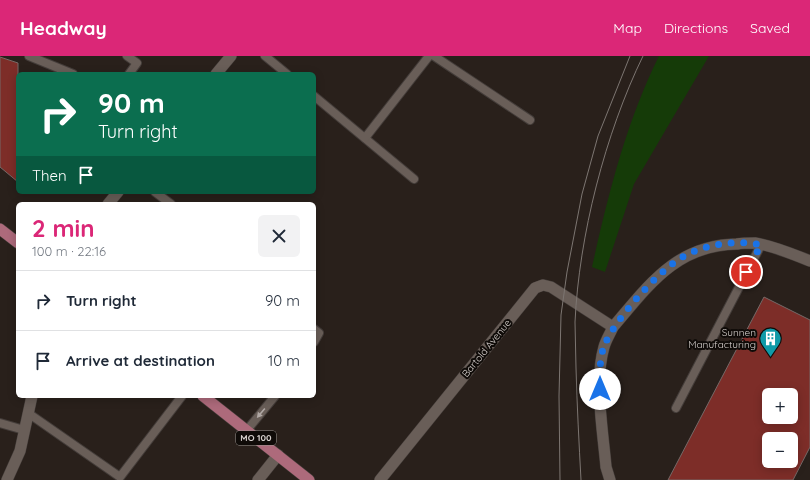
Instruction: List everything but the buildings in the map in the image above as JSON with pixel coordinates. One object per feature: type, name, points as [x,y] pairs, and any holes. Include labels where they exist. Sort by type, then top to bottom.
[{"type":"main road","points":[[0,229],[16,241]]},
{"type":"main road","name":"MO 100","points":[[206,398],[309,480]]},
{"type":"street","points":[[218,72],[230,56]]},
{"type":"street","points":[[110,202],[116,194]]},
{"type":"street","points":[[610,480],[606,467],[600,378],[604,345],[613,327],[640,295],[680,258],[696,251],[726,244],[754,243],[810,261]]},
{"type":"street","name":"Bartold Avenue","points":[[380,480],[535,288],[543,284],[551,287],[613,327]]},
{"type":"street","points":[[7,480],[20,452],[32,398]]},
{"type":"street","points":[[258,480],[278,455]]},
{"type":"lane","points":[[28,56],[68,72]]},
{"type":"lane","points":[[127,56],[137,63],[131,72]]},
{"type":"lane","points":[[265,56],[285,72]]},
{"type":"lane","points":[[365,138],[429,56]]},
{"type":"lane","points":[[434,56],[530,120]]},
{"type":"lane","points":[[316,98],[414,179]]},
{"type":"lane","points":[[158,194],[168,202]]},
{"type":"lane","points":[[676,408],[761,245]]},
{"type":"lane","points":[[316,331],[319,333],[316,338]]},
{"type":"lane","points":[[28,413],[120,477],[180,398]]},
{"type":"lane","points":[[246,430],[273,398]]},
{"type":"lane","points":[[0,423],[24,430]]},
{"type":"green space","points":[[659,56],[709,56],[634,184],[605,272],[592,267],[605,213],[628,133],[647,81]]},
{"type":"tram line","points":[[560,480],[559,396],[561,315],[567,272],[582,194],[598,136],[630,56]]},
{"type":"tram line","points":[[581,480],[575,322],[582,255],[596,186],[606,152],[629,86],[643,56]]},
{"type":"place","name":"Sunnen Manufacturing","points":[[771,358]]},
{"type":"route","points":[[600,389],[601,359],[604,345],[613,327],[640,295],[680,258],[696,251],[726,244],[754,243],[761,245],[746,272]]}]
